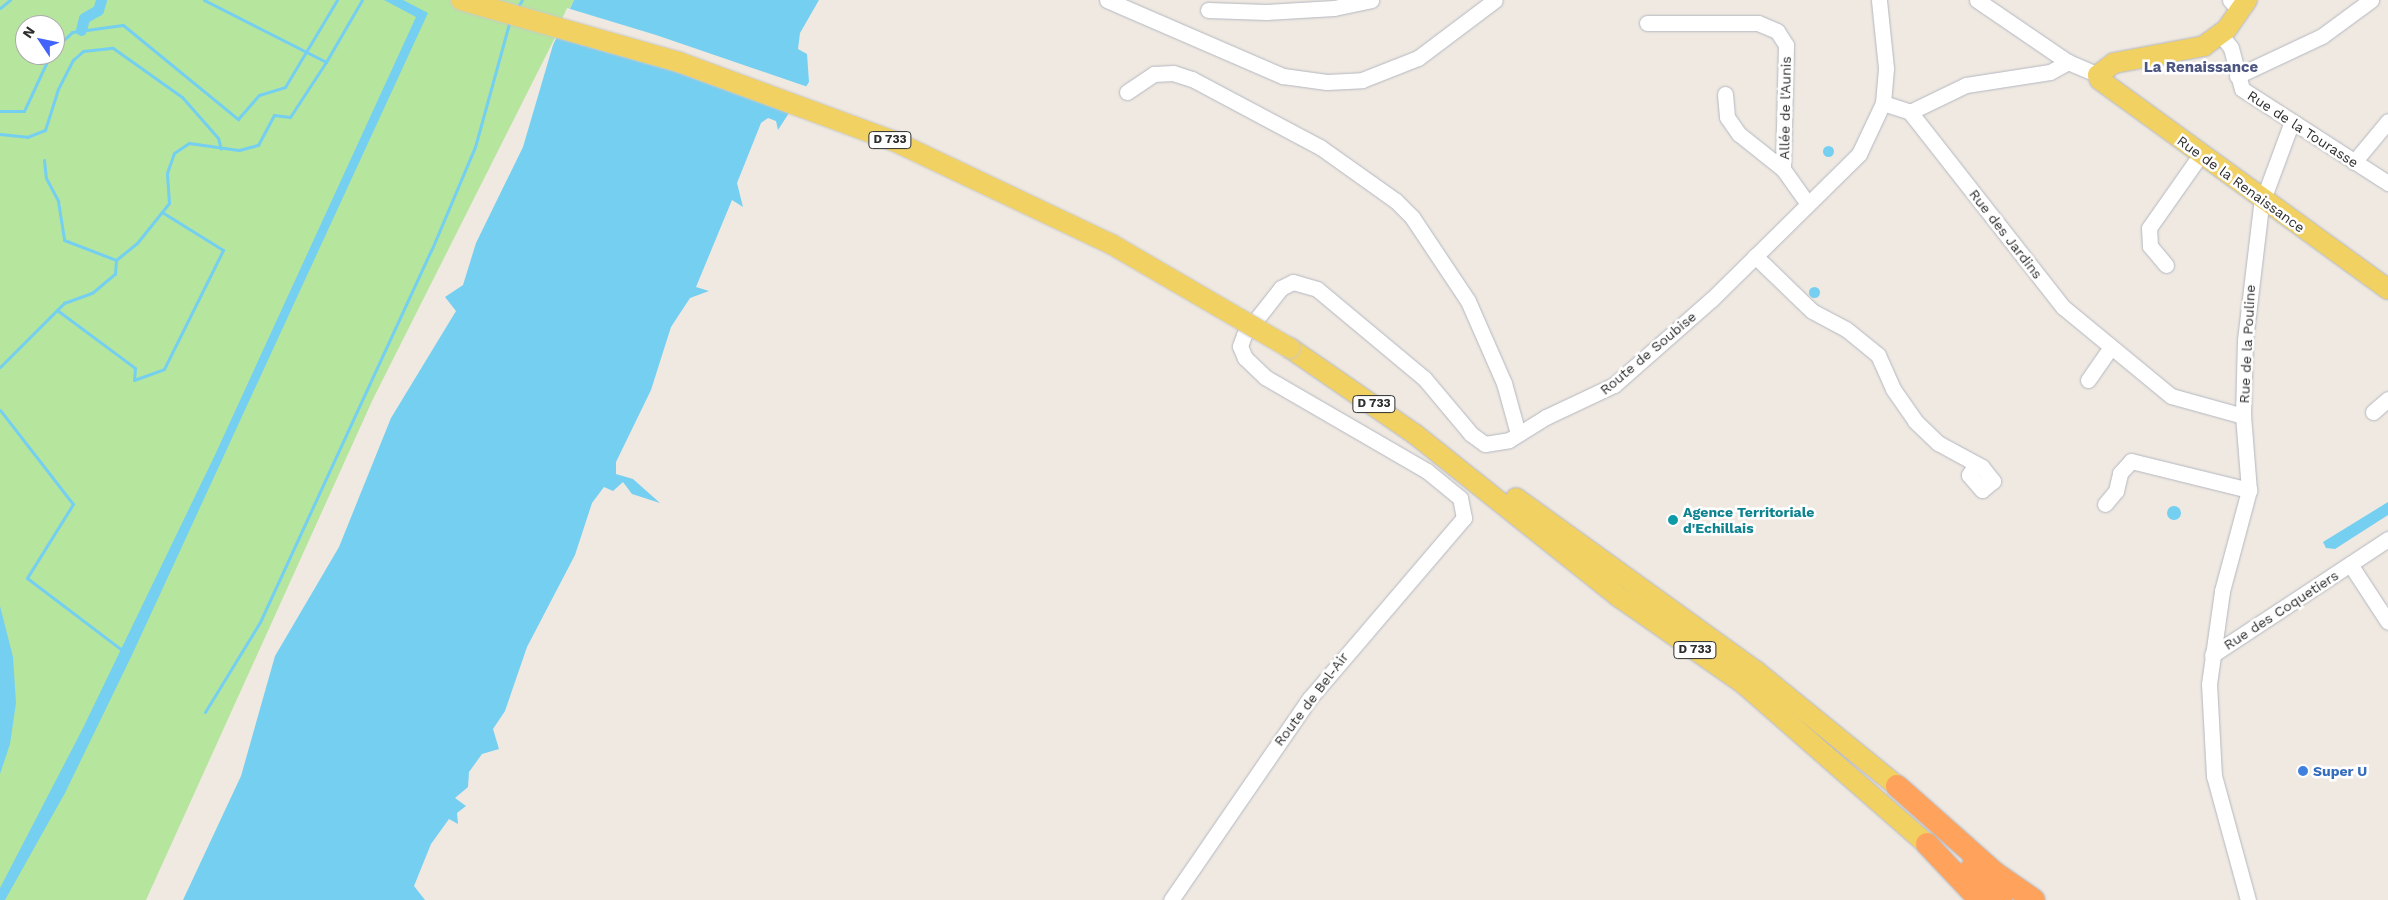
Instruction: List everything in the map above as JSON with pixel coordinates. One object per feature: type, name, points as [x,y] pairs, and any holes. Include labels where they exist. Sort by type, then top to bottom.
[{"type":"highway","name":"D 733","points":[[1897,786],[2001,900]]},
{"type":"highway","points":[[1897,786],[1995,872],[2034,900]]},
{"type":"highway","name":"D 733","points":[[1927,844],[1980,900]]},
{"type":"highway","points":[[1927,844],[1926,857],[1962,900]]},
{"type":"main road","name":"D 733","points":[[461,0],[679,62],[894,141],[1103,240],[1293,343],[1416,435],[1619,597],[1744,684],[1927,844]]},
{"type":"main road","name":"D 733","points":[[507,0],[758,77],[946,151],[1074,212],[1293,343],[1756,671],[1897,786]]},
{"type":"main road","points":[[2098,75],[2114,63],[2186,52],[2221,35],[2239,4]]},
{"type":"main road","name":"Rue de la Renaissance","points":[[2098,75],[2119,97],[2388,289]]},
{"type":"street","points":[[1107,0],[1283,76],[1327,82],[1362,80],[1418,58],[1495,0]]},
{"type":"street","points":[[1208,10],[1266,12],[1334,8],[1372,0]]},
{"type":"street","points":[[1976,0],[2068,62],[2098,75]]},
{"type":"street","points":[[2237,76],[2322,36],[2371,0]]},
{"type":"street","points":[[1878,1],[1886,68],[1883,104],[1910,112],[1966,85],[2050,72],[2068,62]]},
{"type":"street","name":"Allée de l'Aunis","points":[[1648,23],[1758,23],[1777,31],[1786,45],[1783,168]]},
{"type":"street","name":"Rue de la Tourasse","points":[[2221,35],[2232,52],[2242,89],[2291,124],[2388,183]]},
{"type":"street","points":[[1127,92],[1154,74],[1173,73],[1192,79],[1320,147],[1396,202],[1412,217],[1468,301],[1504,383],[1518,434]]},
{"type":"street","name":"Allée de l'Aunis","points":[[1725,94],[1727,117],[1739,134],[1783,168],[1808,204]]},
{"type":"street","name":"Route de Soubise","points":[[1464,510],[1460,498],[1427,470],[1266,377],[1245,358],[1240,346],[1244,335],[1281,288],[1293,282],[1306,283],[1424,378],[1480,442],[1498,444],[1614,385],[1754,256],[1859,154],[1883,104]]},
{"type":"street","name":"Rue des Jardins","points":[[1910,112],[2063,307],[2170,396],[2243,416]]},
{"type":"street","points":[[2354,162],[2388,122]]},
{"type":"street","name":"Rue de la Pouline","points":[[2248,900],[2214,776],[2209,741],[2212,655],[2231,561],[2249,490],[2243,416],[2250,286],[2262,199],[2291,124]]},
{"type":"street","points":[[2166,265],[2150,246],[2149,228],[2201,154]]},
{"type":"street","points":[[1754,256],[1812,311],[1846,329],[1878,355],[1893,389],[1915,420],[1938,443],[1974,465]]},
{"type":"street","points":[[2088,380],[2110,348]]},
{"type":"street","points":[[2373,412],[2388,399]]},
{"type":"street","points":[[2106,504],[2116,491],[2120,472],[2131,462],[2249,490]]},
{"type":"street","name":"Route de Bel-Air","points":[[1171,900],[1310,698],[1459,526],[1464,510]]},
{"type":"street","name":"Rue des Coquetiers","points":[[2212,655],[2388,539]]},
{"type":"street","name":"Rue des Coquetiers","points":[[2350,564],[2388,622]]},
{"type":"green space","points":[[0,0],[574,0],[373,399],[146,900],[0,900]]},
{"type":"water","points":[[384,0],[403,0],[428,13],[132,655],[65,793],[5,900],[0,900],[0,888],[82,730],[214,457],[416,17]]},
{"type":"water","points":[[574,0],[819,0],[800,33],[798,49],[807,54],[809,82],[778,130],[776,121],[768,118],[761,123],[737,183],[743,207],[732,200],[696,287],[709,291],[690,298],[671,327],[651,390],[616,462],[616,474],[633,479],[660,503],[632,494],[623,482],[613,491],[604,487],[592,503],[575,555],[527,647],[505,711],[493,729],[499,749],[482,754],[469,772],[468,787],[455,798],[466,806],[457,813],[458,824],[449,819],[431,844],[414,886],[425,900],[183,900],[241,776],[275,656],[339,547],[391,418],[456,311],[445,297],[463,285],[476,243],[523,147],[553,45]]},
{"type":"water","points":[[1828,145],[1834,151],[1828,157],[1822,151]]},
{"type":"water","points":[[1814,286],[1820,292],[1814,298],[1808,292]]},
{"type":"water","points":[[2388,502],[2388,515],[2335,549],[2326,548],[2323,542]]},
{"type":"water","points":[[2174,506],[2179,508],[2181,513],[2179,518],[2174,520],[2169,518],[2167,513],[2169,508]]},
{"type":"water","points":[[0,606],[13,657],[16,703],[10,744],[0,774]]},
{"type":"pier","points":[[567,8],[656,35],[808,87],[799,99],[725,86],[556,32]]},
{"type":"waterway","points":[[0,8],[10,0]]},
{"type":"waterway","points":[[81,30],[84,18],[98,10],[101,0]]},
{"type":"waterway","points":[[204,0],[326,62],[362,0]]},
{"type":"waterway","points":[[65,39],[72,32],[123,25],[238,119],[259,95],[285,87],[337,0]]},
{"type":"waterway","points":[[517,8],[522,0]]},
{"type":"waterway","points":[[205,712],[260,622],[431,251],[475,147],[510,20]]},
{"type":"waterway","points":[[0,134],[27,137],[45,130],[58,89],[73,60],[83,51],[113,48],[182,97],[218,138],[221,149]]},
{"type":"waterway","points":[[44,160],[46,178],[58,201],[64,240],[116,260],[137,243],[169,203],[167,173],[174,153],[189,143],[239,150],[258,145],[274,115],[290,117],[326,62]]},
{"type":"waterway","points":[[0,111],[24,111],[45,65]]},
{"type":"waterway","points":[[57,310],[135,368],[134,380],[164,369],[223,250],[162,212]]},
{"type":"waterway","points":[[0,367],[64,303],[92,293],[115,274],[116,260]]},
{"type":"waterway","points":[[0,410],[73,504],[27,578],[123,651]]},
{"type":"place","name":"Agence Territoriale d'Echillais","points":[[1673,520]]},
{"type":"place","name":"Super U","points":[[2303,771]]},
{"type":"district","name":"La Renaissance","points":[[2201,68]]}]
